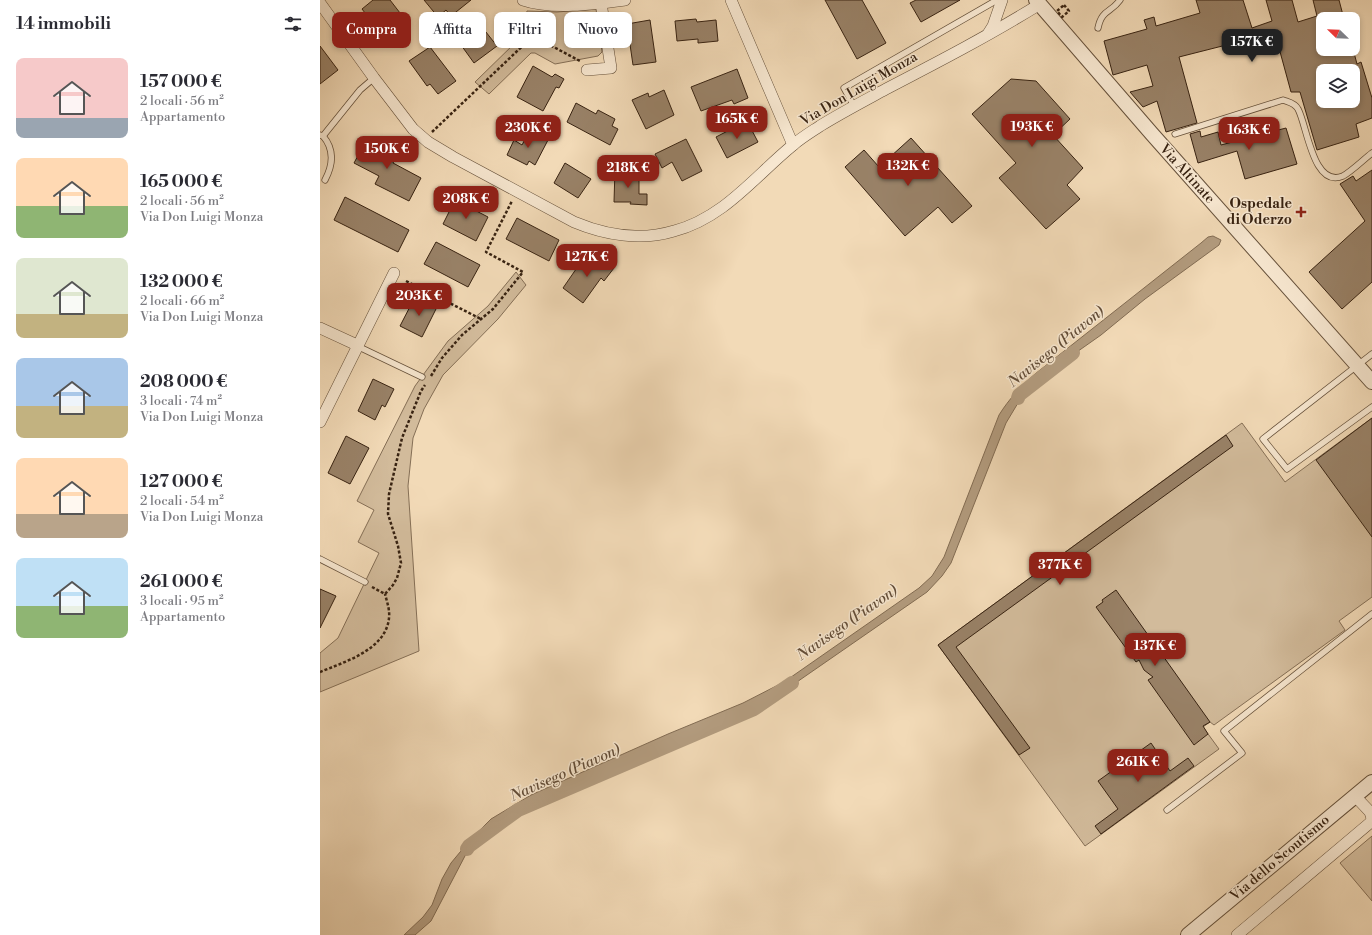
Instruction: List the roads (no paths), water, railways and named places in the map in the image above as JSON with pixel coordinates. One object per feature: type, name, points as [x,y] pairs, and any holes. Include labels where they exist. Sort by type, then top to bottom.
[{"type":"street","points":[[523,0],[548,5],[601,3],[625,0]]},
{"type":"street","points":[[731,0],[794,145]]},
{"type":"street","points":[[988,34],[993,26],[1002,0]]},
{"type":"street","name":"Via Don Luigi Monza","points":[[320,3],[413,129],[425,139],[453,157],[574,222],[607,233],[653,236],[694,224],[710,216],[736,196],[794,145],[821,126],[988,34],[1038,2]]},
{"type":"street","name":"Via Altinate","points":[[1038,2],[1152,134],[1372,382]]},
{"type":"street","points":[[587,70],[610,68],[601,3]]},
{"type":"street","points":[[320,422],[394,272]]},
{"type":"street","points":[[320,328],[357,346]]},
{"type":"street","name":"Via dello Scoutismo","points":[[1188,935],[1372,782]]},
{"type":"street","points":[[1237,935],[1371,822],[1372,819],[1370,812],[1355,796]]},
{"type":"lane","points":[[854,107],[844,88],[997,0]]},
{"type":"lane","points":[[1098,28],[1103,14],[1120,0]]},
{"type":"lane","points":[[325,180],[332,164],[328,142],[322,136],[360,90],[374,78]]},
{"type":"lane","points":[[1175,134],[1282,100],[1291,102],[1298,108],[1313,154],[1321,170],[1327,176],[1336,178],[1344,175],[1372,152]]},
{"type":"lane","points":[[357,346],[422,377]]},
{"type":"lane","points":[[1372,354],[1263,439],[1287,469],[1372,407]]},
{"type":"lane","points":[[320,559],[365,582]]},
{"type":"lane","points":[[1167,810],[1242,753],[1224,731],[1372,614]]},
{"type":"waterway","name":"Navisego (Piavon)","points":[[1018,398],[1019,395],[1073,353]]},
{"type":"waterway","name":"Navisego (Piavon)","points":[[467,849],[518,810],[754,709],[792,683]]},
{"type":"place","name":"Ospedale di Oderzo","points":[[1301,212]]}]
